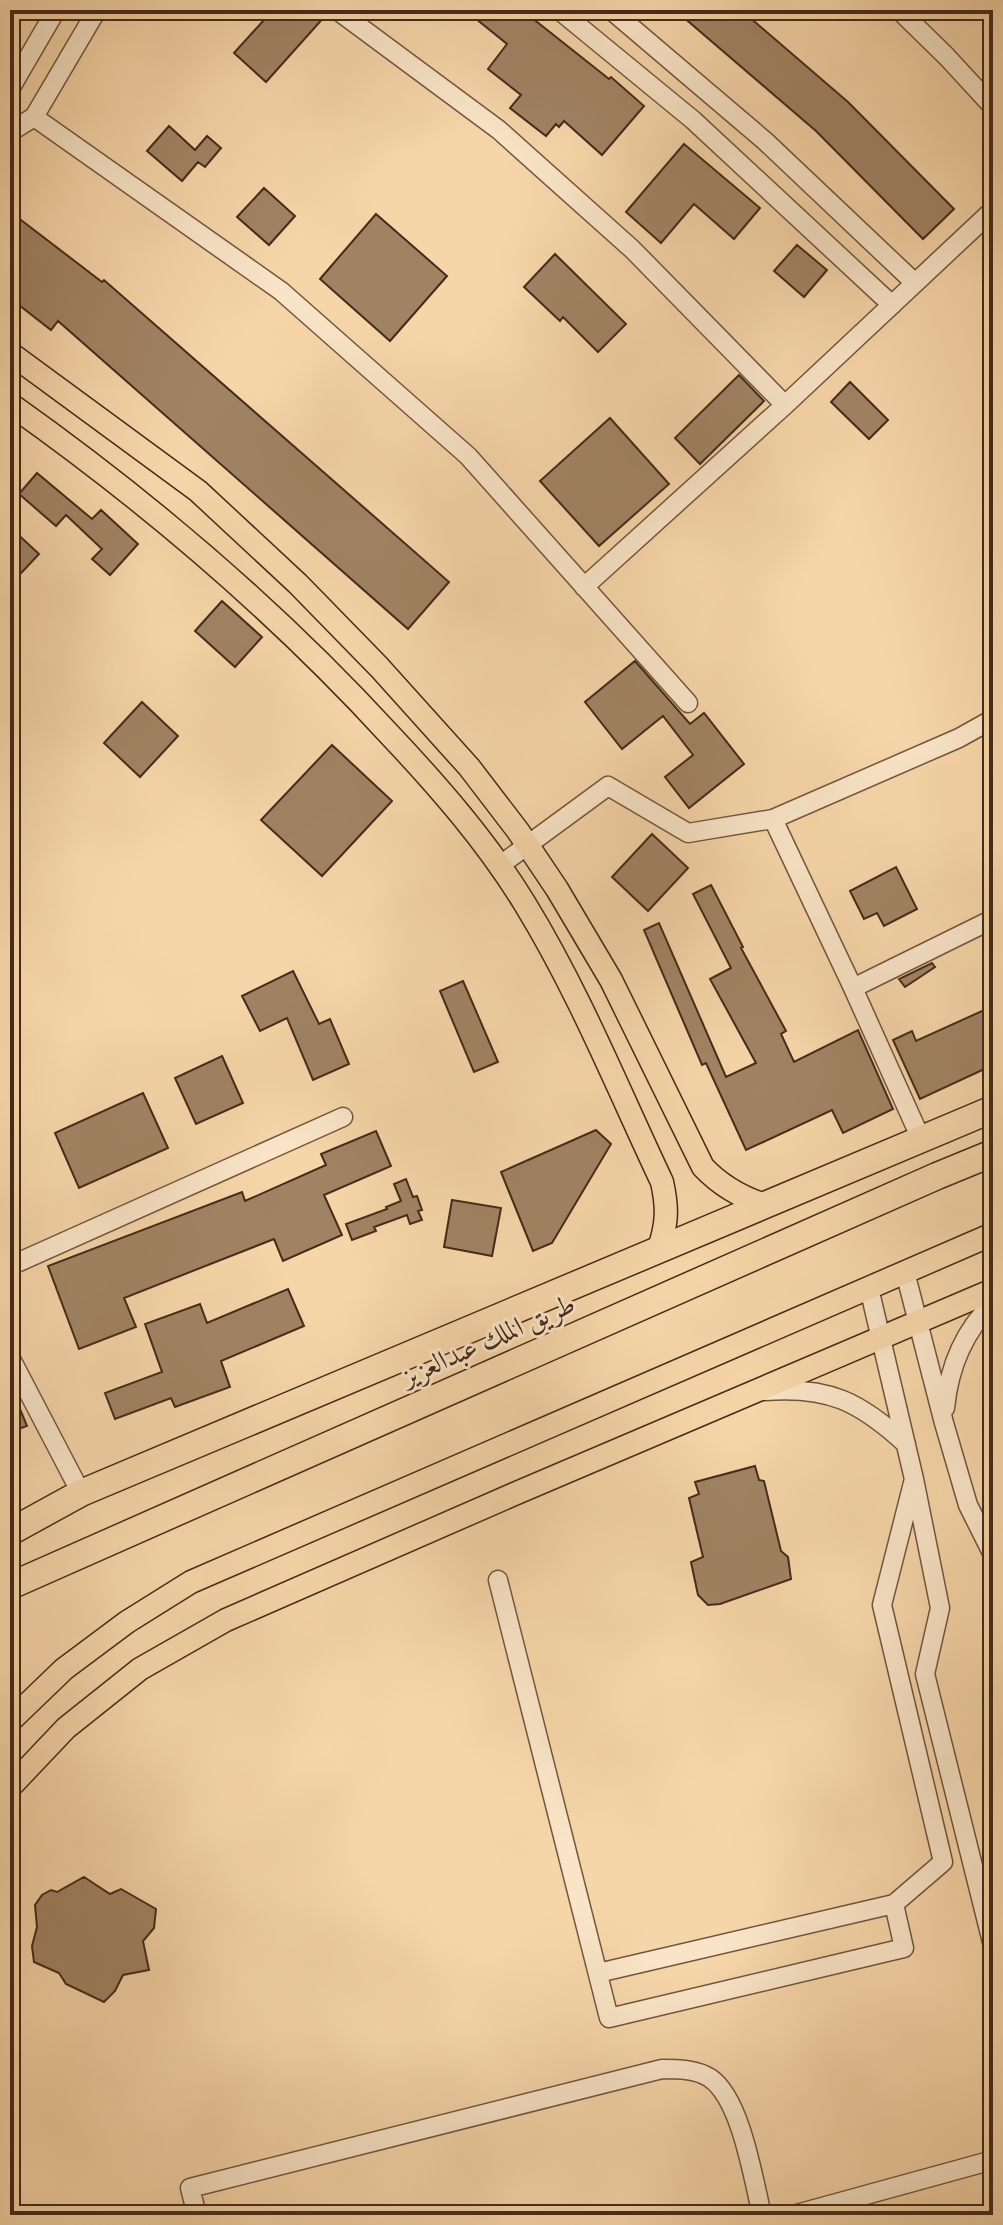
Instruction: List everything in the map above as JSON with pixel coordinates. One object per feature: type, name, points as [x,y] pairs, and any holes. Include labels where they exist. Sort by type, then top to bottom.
[{"type":"highway","name":"طريق الملك عبدالعزيز","points":[[10,1532],[81,1493],[993,1109]]},
{"type":"highway","name":"طريق الملك عبدالعزيز","points":[[10,1586],[993,1153]]},
{"type":"main road","points":[[10,353],[198,491],[298,584],[379,667],[469,767],[557,889],[611,980],[703,1167],[728,1189],[765,1205]]},
{"type":"main road","points":[[10,404],[169,524],[272,614],[352,693],[443,792],[525,905],[576,999],[662,1182],[667,1205],[666,1226],[659,1249]]},
{"type":"main road","points":[[10,1721],[64,1669],[127,1622],[191,1582],[993,1234]]},
{"type":"main road","points":[[10,1787],[66,1728],[140,1669],[226,1620],[993,1290]]},
{"type":"street","points":[[10,89],[15,68],[56,10]]},
{"type":"street","points":[[10,132],[34,117],[97,10]]},
{"type":"street","points":[[337,10],[499,130],[632,249],[785,405]]},
{"type":"street","points":[[559,10],[693,120],[892,305]]},
{"type":"street","points":[[611,10],[765,141],[915,283]]},
{"type":"street","points":[[899,10],[993,107]]},
{"type":"street","points":[[34,117],[281,291],[468,456],[688,703]]},
{"type":"street","points":[[584,587],[785,405],[993,210]]},
{"type":"street","points":[[499,866],[608,786],[688,833],[773,819],[959,738],[993,719]]},
{"type":"street","points":[[773,819],[921,1139]]},
{"type":"street","points":[[853,988],[993,919]]},
{"type":"street","points":[[10,1266],[343,1117]]},
{"type":"street","points":[[905,1272],[968,1505],[993,1555]]},
{"type":"street","points":[[869,1288],[914,1479],[940,1608],[925,1674],[993,1946]]},
{"type":"street","points":[[944,1423],[947,1385],[953,1364],[975,1323],[993,1303]]},
{"type":"street","points":[[10,1357],[81,1493]]},
{"type":"street","points":[[754,1392],[784,1389],[842,1399],[865,1410],[906,1444]]},
{"type":"street","points":[[598,1973],[894,1904],[943,1862],[882,1605],[914,1479]]},
{"type":"street","points":[[498,1580],[609,2018],[904,1948],[894,1904]]},
{"type":"street","points":[[197,2215],[190,2188],[662,2069],[686,2069],[709,2077],[726,2093],[736,2114],[762,2215]]},
{"type":"street","points":[[793,2215],[993,2160]]},
{"type":"building","points":[[273,10],[325,10],[326,15],[266,82],[234,53]]},
{"type":"building","points":[[465,10],[522,10],[644,106],[602,155],[564,121],[559,127],[556,124],[546,136],[510,108],[521,95],[488,69],[507,44]]},
{"type":"building","points":[[675,10],[741,10],[848,102],[954,209],[923,239],[816,131]]},
{"type":"building","points":[[169,126],[195,150],[207,136],[221,148],[205,167],[198,162],[182,181],[147,151]]},
{"type":"building","points":[[684,144],[760,208],[734,239],[694,204],[661,243],[626,212]]},
{"type":"building","points":[[264,188],[295,216],[269,245],[237,217]]},
{"type":"building","points":[[376,214],[447,276],[390,341],[320,279]]},
{"type":"building","points":[[21,220],[102,282],[104,280],[449,582],[408,629],[58,321],[51,330],[10,298],[10,235]]},
{"type":"building","points":[[797,245],[827,270],[804,297],[774,271]]},
{"type":"building","points":[[555,254],[626,324],[598,352],[563,317],[560,321],[524,287]]},
{"type":"building","points":[[739,375],[764,401],[700,464],[675,438]]},
{"type":"building","points":[[850,382],[888,420],[869,439],[831,402]]},
{"type":"building","points":[[610,418],[669,484],[599,546],[540,481]]},
{"type":"building","points":[[37,473],[92,519],[101,510],[138,544],[110,575],[92,559],[102,549],[66,515],[56,526],[19,494]]},
{"type":"building","points":[[10,527],[39,554],[10,585]]},
{"type":"building","points":[[222,601],[262,637],[235,667],[195,631]]},
{"type":"building","points":[[635,661],[690,724],[704,713],[744,764],[689,808],[665,777],[693,755],[663,716],[622,749],[585,702]]},
{"type":"building","points":[[142,702],[178,736],[140,777],[104,743]]},
{"type":"building","points":[[332,745],[392,801],[322,876],[261,820]]},
{"type":"building","points":[[652,834],[688,868],[648,911],[612,877]]},
{"type":"building","points":[[896,867],[917,909],[884,926],[877,913],[864,919],[850,891]]},
{"type":"building","points":[[711,885],[786,1031],[781,1034],[794,1062],[858,1030],[893,1109],[843,1133],[832,1110],[746,1150],[706,1063],[702,1065],[644,930],[659,923],[726,1077],[756,1063],[710,979],[731,968],[693,894]]},
{"type":"building","points":[[932,963],[935,967],[905,987],[899,979]]},
{"type":"building","points":[[293,971],[319,1024],[330,1019],[349,1064],[313,1080],[287,1018],[260,1031],[242,996]]},
{"type":"building","points":[[463,981],[498,1062],[474,1072],[440,991]]},
{"type":"building","points":[[993,1006],[993,1065],[920,1099],[893,1040],[912,1031],[916,1041]]},
{"type":"building","points":[[222,1056],[243,1103],[196,1124],[175,1078]]},
{"type":"building","points":[[143,1093],[168,1148],[79,1188],[55,1133]]},
{"type":"building","points":[[596,1130],[611,1144],[552,1243],[533,1251],[501,1172]]},
{"type":"building","points":[[376,1131],[391,1166],[324,1195],[342,1235],[283,1261],[274,1239],[124,1298],[136,1327],[79,1349],[48,1266],[242,1192],[245,1201],[326,1165],[321,1154]]},
{"type":"building","points":[[406,1179],[413,1197],[417,1196],[422,1220],[410,1224],[407,1215],[374,1227],[376,1231],[352,1240],[346,1224],[401,1201],[394,1184]]},
{"type":"building","points":[[452,1200],[501,1208],[492,1256],[444,1247]]},
{"type":"building","points":[[288,1289],[304,1326],[221,1361],[230,1387],[175,1407],[171,1398],[115,1419],[105,1393],[162,1372],[145,1324],[200,1304],[207,1323]]},
{"type":"building","points":[[10,1385],[27,1426],[10,1432]]},
{"type":"building","points":[[755,1466],[759,1480],[764,1481],[781,1551],[788,1557],[791,1579],[720,1604],[708,1605],[698,1595],[691,1562],[703,1557],[689,1498],[699,1494],[695,1482]]},
{"type":"building","points":[[84,1877],[110,1894],[121,1889],[156,1909],[154,1928],[143,1941],[149,1970],[123,1975],[115,1991],[104,2002],[66,1984],[59,1973],[34,1962],[35,1905],[42,1895],[51,1890],[57,1892]]}]
